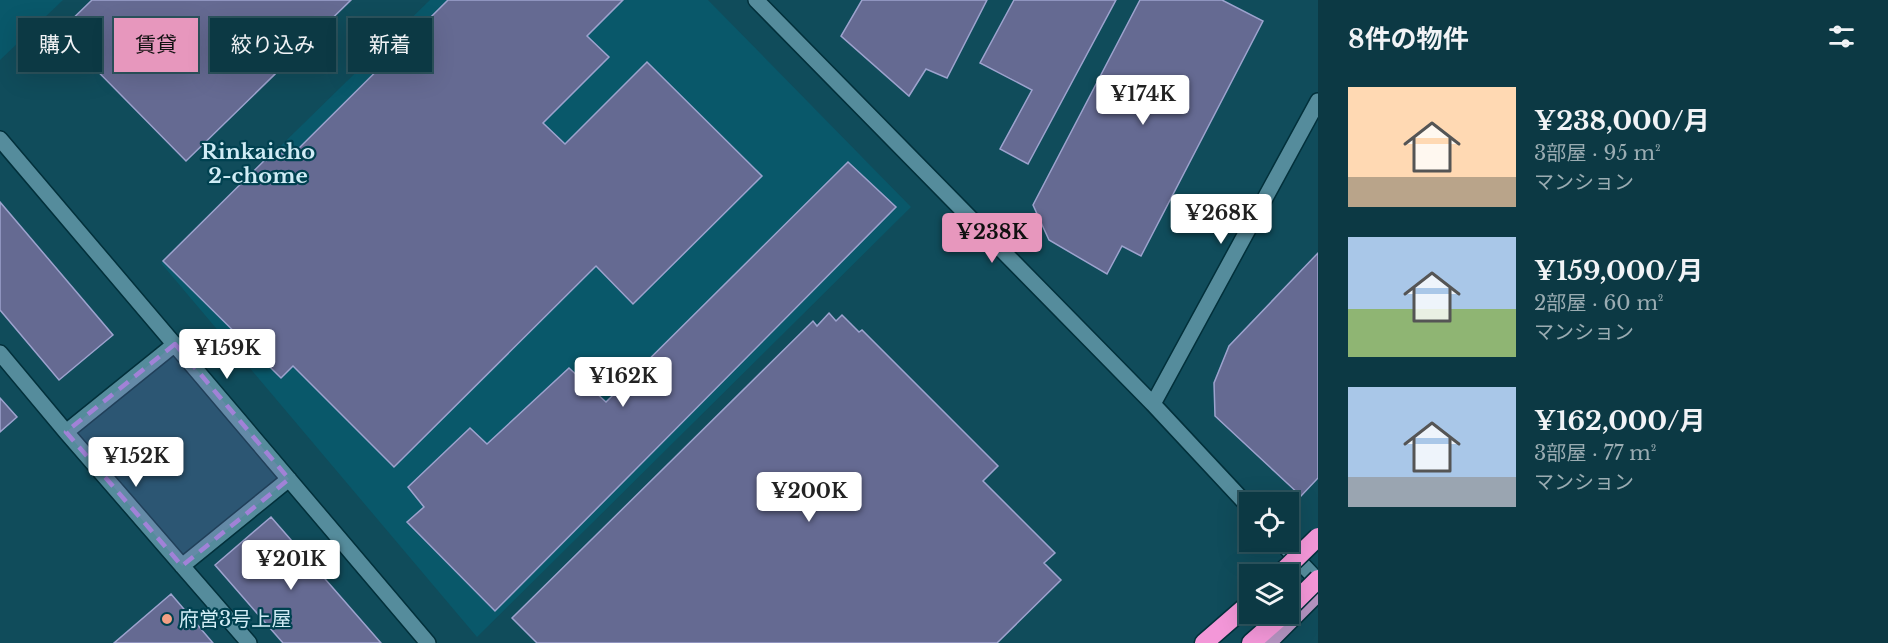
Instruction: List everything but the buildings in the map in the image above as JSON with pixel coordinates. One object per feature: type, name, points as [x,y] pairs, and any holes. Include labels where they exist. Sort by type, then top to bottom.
[{"type":"highway","points":[[1290,564],[1318,537]]},
{"type":"highway","points":[[1299,598],[1318,580]]},
{"type":"highway","points":[[1204,643],[1239,613]]},
{"type":"highway","points":[[1251,643],[1273,624]]},
{"type":"main road","points":[[1269,643],[1318,594]]},
{"type":"street","points":[[756,0],[1153,404],[1239,496]]},
{"type":"street","points":[[1153,404],[1318,102]]},
{"type":"street","points":[[0,139],[428,643]]},
{"type":"street","points":[[66,432],[175,344]]},
{"type":"street","points":[[0,352],[66,432],[249,643]]},
{"type":"street","points":[[182,566],[289,479]]},
{"type":"street","points":[[1291,552],[1318,580]]},
{"type":"highlighted area","points":[[175,344],[289,479],[182,566],[66,432]]},
{"type":"shaded area","points":[[0,0],[63,0],[44,18],[18,18],[18,43],[0,60]]},
{"type":"shaded area","points":[[430,0],[708,0],[911,207],[477,637],[161,263],[356,72],[432,72],[432,18],[412,18]]},
{"type":"place","name":"府営3号上屋","points":[[167,619]]},
{"type":"district","name":"Rinkaicho 2-chome","points":[[258,164]]}]
